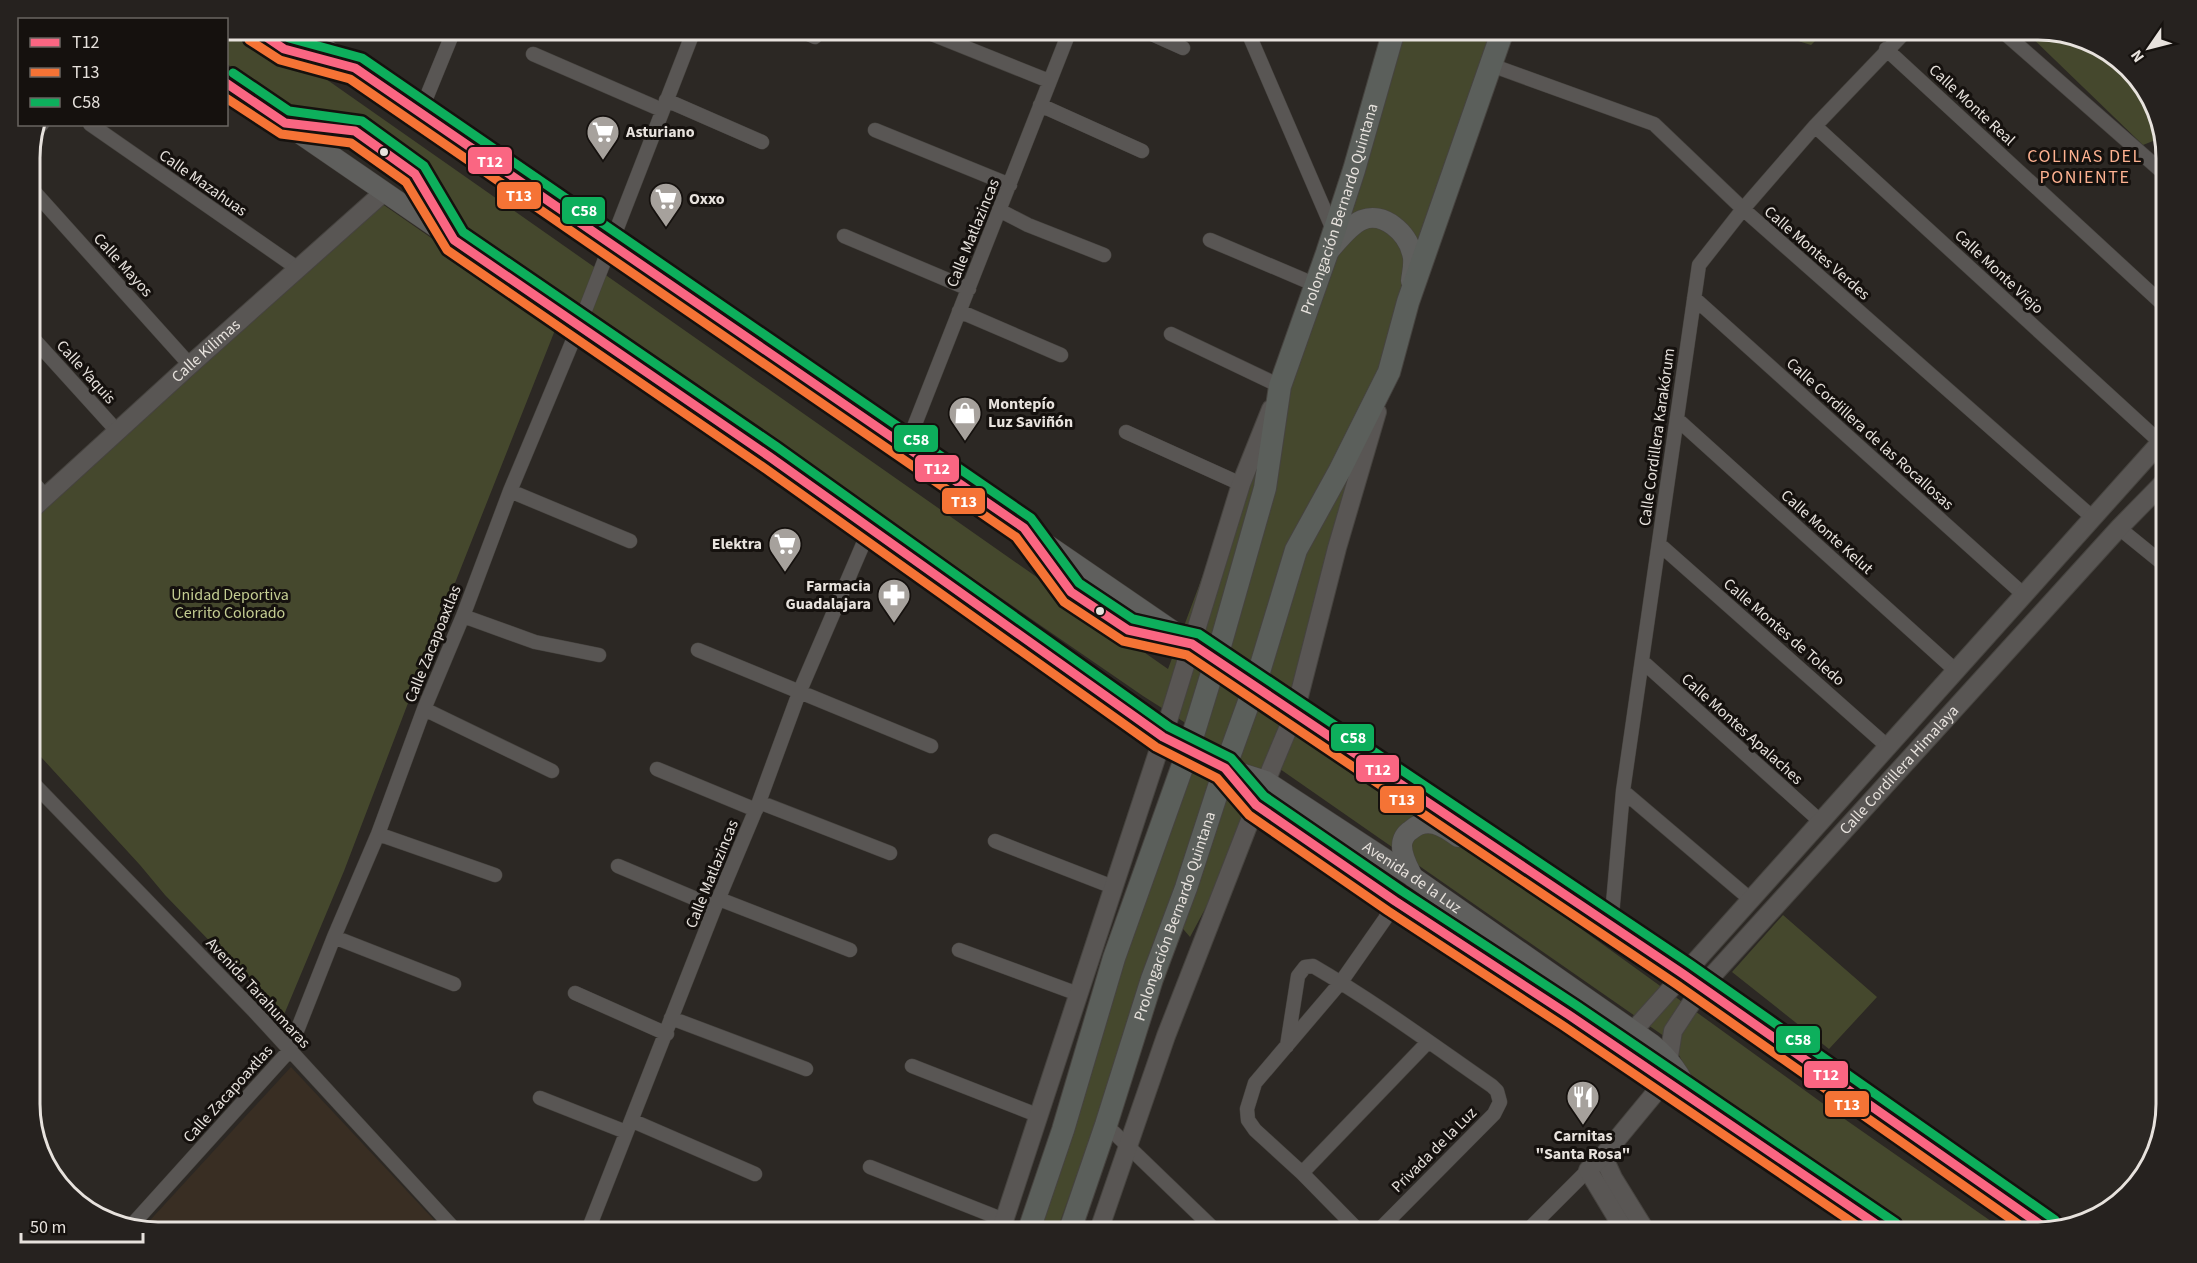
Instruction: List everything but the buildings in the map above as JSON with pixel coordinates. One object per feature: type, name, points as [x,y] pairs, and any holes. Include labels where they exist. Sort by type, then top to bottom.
[{"type":"main road","name":"Prolongación Bernardo Quintana","points":[[1032,1222],[1063,1130],[1114,958],[1188,748],[1216,660],[1265,488],[1280,386],[1331,243],[1391,40]]},
{"type":"main road","name":"Prolongación Bernardo Quintana","points":[[1073,1222],[1152,979],[1186,888],[1255,685],[1296,550],[1341,470],[1389,372],[1408,302],[1499,40]]},
{"type":"main road","points":[[314,41],[1192,644],[1702,987],[2037,1222]]},
{"type":"main road","name":"Avenida de la Luz","points":[[228,84],[870,528],[1163,737],[1225,768],[1266,781],[1413,877],[1668,1057],[1684,1081],[1691,1098]]},
{"type":"main road","points":[[1331,243],[1357,223],[1370,218],[1386,220],[1406,238],[1412,253],[1414,261],[1408,302]]},
{"type":"main road","name":"Avenida de la Luz","points":[[1225,768],[1256,805],[1395,901],[1691,1098],[1862,1222]]},
{"type":"main road","points":[[1413,877],[1402,852],[1402,843],[1405,836],[1416,826],[1434,823],[1539,891],[1575,901]]},
{"type":"street","points":[[1166,40],[1183,48]]},
{"type":"street","points":[[1251,40],[1331,243]]},
{"type":"street","name":"Calle Cordillera Karakórum","points":[[1611,926],[1623,791],[1699,265],[1815,126],[1896,40]]},
{"type":"street","points":[[2012,40],[2156,166]]},
{"type":"street","points":[[420,113],[450,41]]},
{"type":"street","name":"Calle Zacapoaxtlas","points":[[137,1220],[289,1051],[378,834],[424,709],[463,616],[510,491],[579,326],[690,41]]},
{"type":"street","points":[[948,41],[1049,81]]},
{"type":"street","name":"Calle Matlazincas","points":[[906,447],[1066,41]]},
{"type":"street","name":"Calle Monte Real","points":[[1886,49],[2156,298]]},
{"type":"street","points":[[533,54],[762,142]]},
{"type":"street","name":"Calle Montes Verdes","points":[[1491,65],[1654,124],[1743,210],[2092,517]]},
{"type":"street","points":[[1040,105],[1142,150]]},
{"type":"street","name":"Calle Mazahuas","points":[[93,126],[297,268]]},
{"type":"street","name":"Calle Monte Viejo","points":[[1815,126],[2156,432]]},
{"type":"street","points":[[875,130],[1010,185]]},
{"type":"street","name":"Calle Kilimas","points":[[41,501],[297,268],[384,192]]},
{"type":"street","name":"Calle Mayos","points":[[41,199],[190,365]]},
{"type":"street","points":[[999,210],[1028,225],[1104,255]]},
{"type":"street","points":[[844,236],[969,289]]},
{"type":"street","points":[[1210,240],[1316,285]]},
{"type":"street","name":"Calle Cordillera de las Rocallosas","points":[[1694,298],[2023,594]]},
{"type":"street","points":[[959,311],[1061,355]]},
{"type":"street","points":[[1171,334],[1280,386]]},
{"type":"street","name":"Calle Yaquis","points":[[41,347],[117,431]]},
{"type":"street","name":"Prolongación Bernardo Quintana","points":[[1102,1222],[1166,1036],[1256,805],[1295,712],[1337,548],[1389,372]]},
{"type":"street","name":"Prolongación Bernardo Quintana","points":[[1003,1222],[1163,737],[1241,484],[1280,386]]},
{"type":"street","name":"Calle Monte Kelut","points":[[1677,419],[1955,670]]},
{"type":"street","points":[[1126,432],[1241,484]]},
{"type":"street","name":"Calle Cordillera Himalaya","points":[[1633,1031],[2156,446]]},
{"type":"street","name":"Calle Cordillera Himalaya","points":[[1665,1081],[1673,1031],[1702,987],[2119,528],[2156,490]]},
{"type":"street","points":[[41,491],[46,497]]},
{"type":"street","points":[[510,491],[630,541]]},
{"type":"street","name":"Calle Matlazincas","points":[[592,1222],[667,1034],[671,1018],[758,806],[800,693],[870,528]]},
{"type":"street","points":[[2119,528],[2156,558]]},
{"type":"street","name":"Calle Montes de Toledo","points":[[1659,544],[1887,746]]},
{"type":"street","points":[[463,616],[535,642],[600,655]]},
{"type":"street","points":[[698,650],[931,746]]},
{"type":"street","name":"Calle Montes Apalaches","points":[[1642,661],[1820,821]]},
{"type":"street","points":[[424,709],[552,771]]},
{"type":"street","points":[[657,769],[890,853]]},
{"type":"street","points":[[1623,791],[1750,899]]},
{"type":"street","name":"Avenida Tarahumaras","points":[[41,792],[254,1011],[448,1222]]},
{"type":"street","points":[[378,834],[495,875]]},
{"type":"street","points":[[995,841],[1113,886]]},
{"type":"street","points":[[618,866],[850,950]]},
{"type":"street","name":"Privada de la Luz","points":[[1350,1222],[1255,1130],[1248,1120],[1250,1096],[1255,1083],[1341,982],[1395,901]]},
{"type":"street","points":[[334,938],[454,984]]},
{"type":"street","points":[[959,950],[1077,994]]},
{"type":"street","name":"Privada de la Luz","points":[[1287,1046],[1298,976],[1305,968],[1313,966],[1341,982],[1497,1091],[1500,1102],[1494,1114],[1387,1222]]},
{"type":"street","points":[[575,993],[667,1034]]},
{"type":"street","points":[[671,1018],[806,1069]]},
{"type":"street","points":[[1302,1173],[1428,1042]]},
{"type":"street","points":[[912,1066],[1037,1115]]},
{"type":"street","points":[[1536,1222],[1603,1156],[1665,1081]]},
{"type":"street","points":[[540,1098],[629,1127],[755,1174]]},
{"type":"street","points":[[1106,1125],[1207,1222]]},
{"type":"street","points":[[1603,1156],[1613,1178],[1640,1222]]},
{"type":"street","points":[[870,1167],[993,1222]]},
{"type":"street","points":[[1588,1170],[1619,1222]]},
{"type":"shaded area","points":[[291,1067],[434,1220],[432,1222],[149,1221]]},
{"type":"green space","points":[[1400,40],[1487,40],[1447,158],[1299,725],[1836,1113],[1992,1222],[1886,1222],[1700,1093],[1671,1041],[1280,769],[1190,937],[1178,923],[1139,1005],[1060,1222],[1037,1222],[1195,729],[1143,696],[228,65],[228,41],[272,41],[1168,669]]},
{"type":"green space","points":[[1795,40],[1816,40],[1811,45]]},
{"type":"green space","points":[[2034,40],[2084,49],[2119,72],[2119,78],[2124,78],[2132,87],[2148,113],[2154,140],[2143,145]]},
{"type":"green space","name":"Unidad Deportiva Cerrito Colorado","points":[[378,201],[557,325],[344,871],[283,1017],[165,895],[41,757],[41,504]]},
{"type":"green space","points":[[1783,915],[1877,997],[1829,1049],[1732,972]]},
{"type":"transit line","name":"T13","points":[[250,41],[280,60],[350,79],[1016,537],[1064,602],[1123,641],[1187,655],[1676,984],[2015,1222]]},
{"type":"transit line","name":"T12","points":[[272,41],[284,49],[355,68],[1024,528],[1071,592],[1128,630],[1192,644],[1683,974],[2037,1222]]},
{"type":"transit line","name":"C58","points":[[300,41],[362,58],[1031,518],[1079,583],[1133,619],[1199,634],[1690,964],[2055,1220]]},
{"type":"transit line","name":"C58","points":[[233,73],[289,111],[362,121],[424,166],[463,232],[777,447],[1169,727],[1231,758],[1264,796],[1895,1222]]},
{"type":"transit line","name":"T12","points":[[228,84],[285,123],[355,131],[415,174],[454,240],[770,457],[1163,737],[1225,768],[1256,805],[1873,1222]]},
{"type":"transit line","name":"T13","points":[[228,99],[281,134],[351,143],[406,182],[447,250],[763,467],[1156,747],[1217,778],[1249,815],[1852,1222]]},
{"type":"place","name":"Asturiano","points":[[603,161]]},
{"type":"place","name":"Oxxo","points":[[666,228]]},
{"type":"place","name":"Montepío Luz Saviñón","points":[[965,442]]},
{"type":"place","name":"Elektra","points":[[785,573]]},
{"type":"place","name":"Farmacia Guadalajara","points":[[894,624]]},
{"type":"place","name":"Carnitas \"Santa Rosa\"","points":[[1583,1126]]},
{"type":"district","name":"COLINAS DEL PONIENTE","points":[[2085,166]]}]
